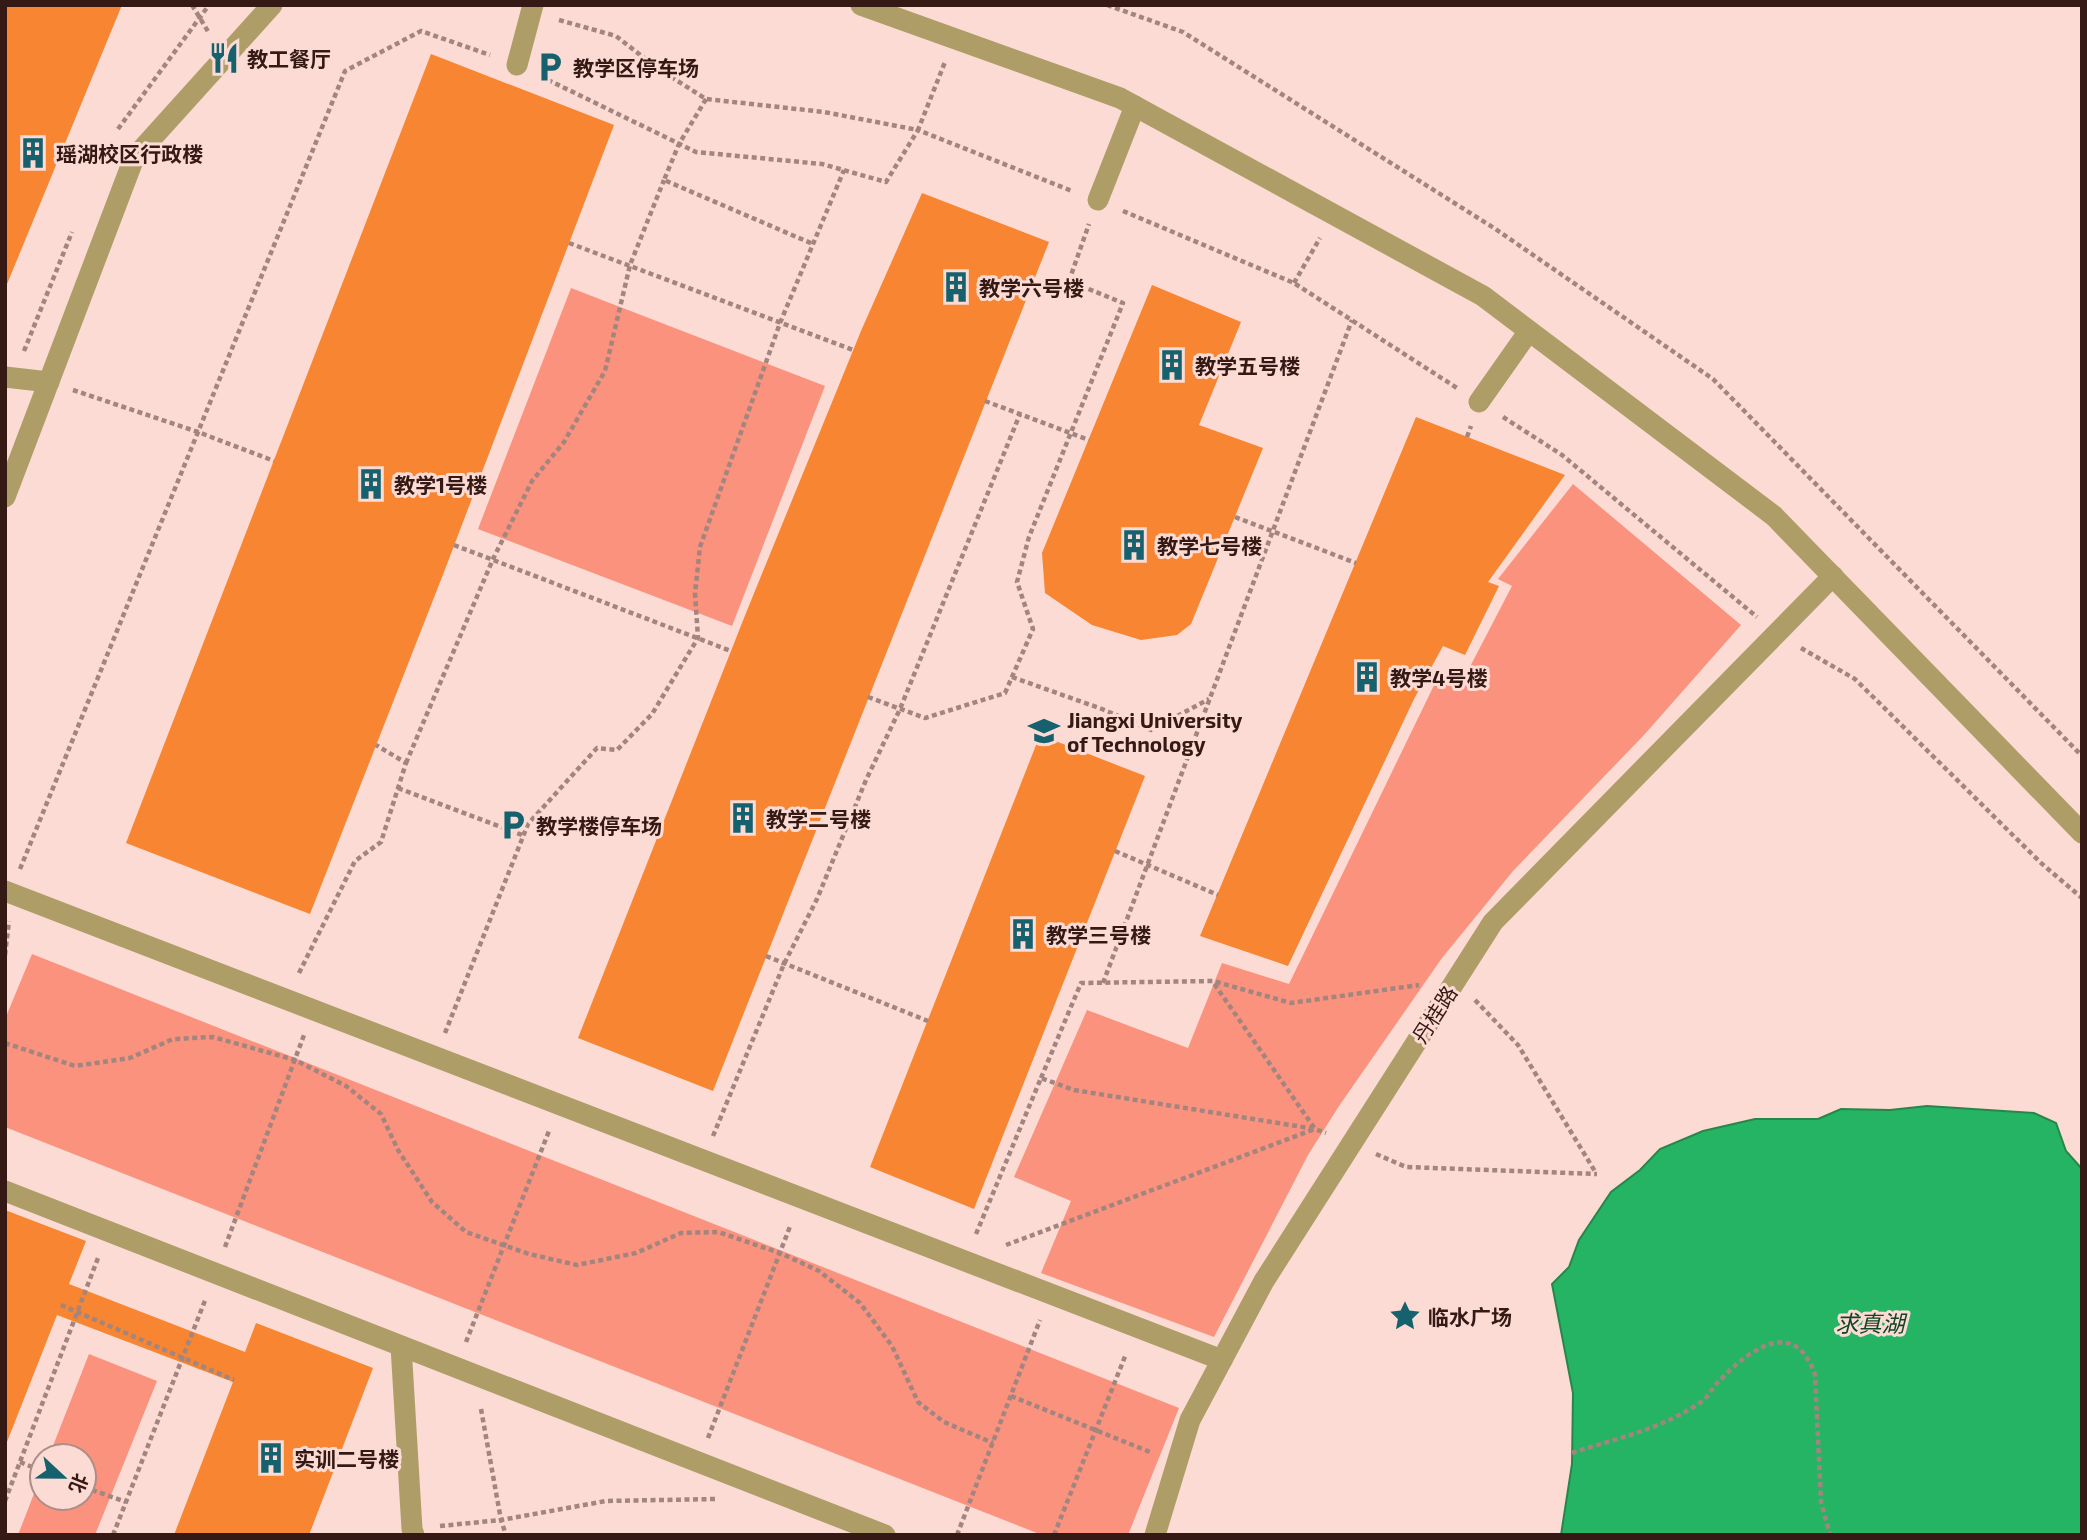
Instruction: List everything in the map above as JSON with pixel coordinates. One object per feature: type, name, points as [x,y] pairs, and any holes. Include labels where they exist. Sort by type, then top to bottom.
[{"type":"street","points":[[5,496],[134,158],[272,5]]},
{"type":"street","points":[[861,5],[1120,98],[1482,296],[1774,516],[2082,833]]},
{"type":"street","points":[[517,65],[533,9]]},
{"type":"street","points":[[1098,201],[1135,106]]},
{"type":"street","points":[[1479,402],[1529,331]]},
{"type":"street","points":[[5,377],[49,382]]},
{"type":"street","name":"丹桂路","points":[[1155,1535],[1190,1420],[1264,1282],[1493,922],[1833,576]]},
{"type":"street","points":[[8,892],[1222,1360]]},
{"type":"street","points":[[5,1191],[885,1535]]},
{"type":"street","points":[[401,1346],[411,1533]]},
{"type":"path","points":[[1107,5],[1183,32],[1494,228],[1713,379],[2082,756]]},
{"type":"path","points":[[533,9],[616,36],[657,68],[706,99],[824,112],[918,130],[1294,283],[1562,455],[1776,633],[1855,680],[2041,863],[2082,898]]},
{"type":"path","points":[[8,892],[345,71],[421,31],[517,65],[696,152],[822,164],[886,182],[918,130],[954,39]]},
{"type":"path","points":[[286,999],[355,861],[381,842],[406,763],[493,559],[532,481],[564,442],[605,371],[630,265],[679,144],[706,99]]},
{"type":"path","points":[[436,1057],[528,824],[597,748],[617,750],[652,714],[698,638],[695,593],[700,547],[780,323],[844,170]]},
{"type":"path","points":[[664,180],[813,244]]},
{"type":"path","points":[[868,697],[925,718],[1005,693],[1034,629],[1017,582],[1029,537],[1123,303],[1069,281],[1098,201]]},
{"type":"path","points":[[1294,283],[1333,214]]},
{"type":"path","points":[[569,243],[853,350]]},
{"type":"path","points":[[1103,983],[1352,320]]},
{"type":"path","points":[[49,382],[198,432],[274,461]]},
{"type":"path","points":[[985,401],[1089,440]]},
{"type":"path","points":[[703,1159],[784,964],[817,899],[866,780],[900,709],[1020,414]]},
{"type":"path","points":[[1235,517],[1356,563]]},
{"type":"path","points":[[454,545],[731,650]]},
{"type":"path","points":[[1012,677],[1102,709],[1151,730],[1210,698]]},
{"type":"path","points":[[376,745],[406,763]]},
{"type":"path","points":[[398,788],[522,835]]},
{"type":"path","points":[[1115,851],[1218,895]]},
{"type":"path","points":[[766,956],[928,1021]]},
{"type":"path","points":[[966,1260],[1041,1078],[1081,983],[1213,981],[1291,1003],[1456,980],[1518,1045],[1597,1174],[1406,1167],[1315,1129],[1074,1090],[1041,1078]]},
{"type":"path","points":[[1213,981],[1315,1129]]},
{"type":"path","points":[[113,1535],[314,1010]]},
{"type":"path","points":[[5,1043],[75,1066],[130,1058],[173,1039],[213,1037],[295,1060],[346,1086],[381,1114],[398,1150],[432,1202],[466,1232],[504,1247],[577,1265],[636,1253],[681,1233],[718,1232],[780,1253],[819,1272],[860,1303],[892,1346],[918,1402],[944,1422],[993,1443]]},
{"type":"path","points":[[506,1535],[466,1371],[504,1247],[559,1104]]},
{"type":"path","points":[[966,1260],[1315,1129]]},
{"type":"path","points":[[698,1462],[802,1198]]},
{"type":"path","points":[[5,1501],[108,1231]]},
{"type":"path","points":[[957,1535],[1050,1293]]},
{"type":"path","points":[[61,1306],[234,1380]]},
{"type":"path","points":[[1054,1535],[1136,1327]]},
{"type":"path","points":[[1572,1453],[1681,1414],[1704,1400],[1722,1378],[1759,1347],[1779,1342],[1798,1346],[1809,1357],[1815,1375],[1820,1491],[1830,1535]]},
{"type":"path","points":[[1011,1396],[1095,1432],[1177,1462]]},
{"type":"path","points":[[20,1462],[28,1465]]},
{"type":"path","points":[[411,1533],[606,1502],[709,1501],[764,1488]]},
{"type":"path","points":[[98,1492],[126,1502]]},
{"type":"shaded area","points":[[571,288],[825,386],[732,626],[478,529]]},
{"type":"shaded area","points":[[1573,484],[1741,625],[1644,735],[1513,871],[1442,958],[1308,1155],[1214,1337],[1041,1273],[1071,1201],[1014,1177],[1087,1010],[1188,1048],[1222,963],[1289,984],[1439,675],[1461,684],[1512,586],[1498,579]]},
{"type":"shaded area","points":[[32,954],[1179,1408],[1128,1535],[1042,1535],[5,1127],[5,1019]]},
{"type":"shaded area","points":[[89,1354],[157,1381],[95,1535],[18,1535],[28,1509],[28,1512],[98,1512],[98,1442],[54,1442]]},
{"type":"water","name":"求真湖","points":[[1927,1106],[2034,1113],[2056,1123],[2066,1151],[2082,1169],[2082,1535],[1561,1535],[1572,1464],[1573,1393],[1552,1284],[1569,1267],[1579,1240],[1611,1192],[1640,1170],[1660,1149],[1703,1131],[1755,1119],[1818,1119],[1841,1109],[1890,1110]]},
{"type":"building","name":"瑶湖校区行政楼","points":[[5,5],[122,5],[5,289]]},
{"type":"building","name":"教学1号楼","points":[[431,54],[614,125],[310,914],[126,843]]},
{"type":"building","name":"教学二号楼","points":[[922,193],[1049,242],[713,1091],[578,1038],[746,613],[861,331]]},
{"type":"building","points":[[1152,285],[1241,322],[1199,425],[1263,448],[1191,624],[1177,635],[1141,640],[1092,625],[1045,593],[1042,553]]},
{"type":"building","name":"教学4号楼","points":[[1416,417],[1565,475],[1488,582],[1499,586],[1465,655],[1443,646],[1414,699],[1288,966],[1200,936]]},
{"type":"building","name":"教学三号楼","points":[[1040,735],[1145,776],[974,1209],[870,1167]]},
{"type":"building","name":"实训二号楼","points":[[5,1210],[86,1241],[69,1284],[245,1352],[256,1323],[373,1368],[309,1535],[174,1535],[233,1382],[57,1315],[5,1447]]},
{"type":"place","name":"教工餐厅","points":[[224,58]]},
{"type":"place","name":"教学区停车场","points":[[550,67]]},
{"type":"place","name":"瑶湖校区行政楼","points":[[33,153]]},
{"type":"place","name":"教学六号楼","points":[[956,287]]},
{"type":"place","name":"教学五号楼","points":[[1172,365]]},
{"type":"place","name":"教学1号楼","points":[[371,484]]},
{"type":"place","name":"教学七号楼","points":[[1134,545]]},
{"type":"place","name":"教学4号楼","points":[[1367,677]]},
{"type":"place","name":"Jiangxi University of Technology","points":[[1044,731]]},
{"type":"place","name":"教学二号楼","points":[[743,818]]},
{"type":"place","name":"教学楼停车场","points":[[513,825]]},
{"type":"place","name":"教学三号楼","points":[[1023,934]]},
{"type":"place","name":"临水广场","points":[[1405,1316]]},
{"type":"place","name":"实训二号楼","points":[[271,1458]]}]
